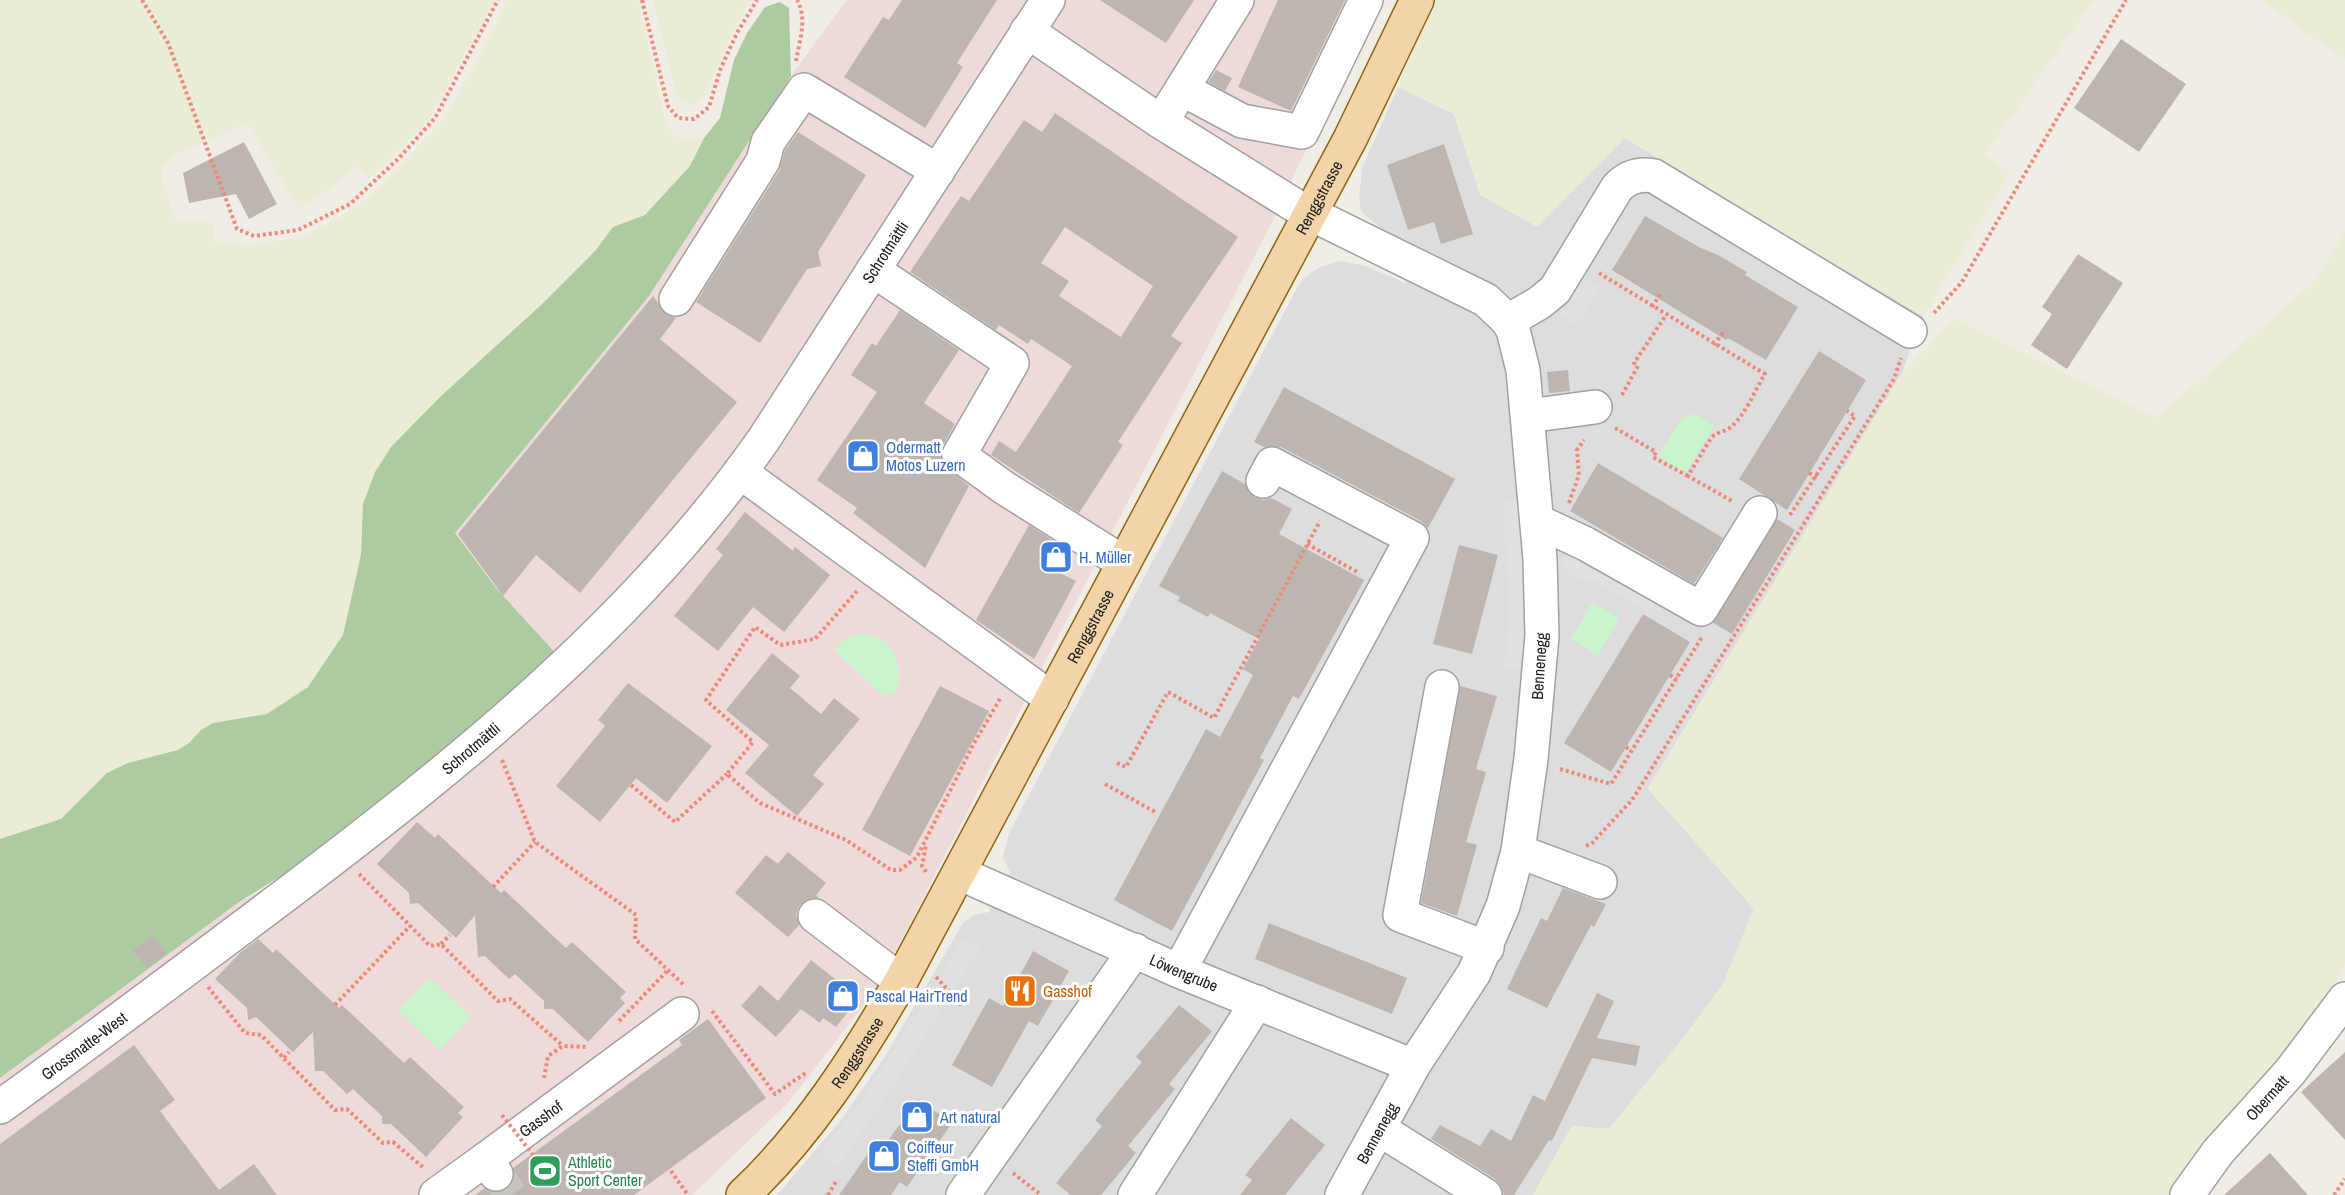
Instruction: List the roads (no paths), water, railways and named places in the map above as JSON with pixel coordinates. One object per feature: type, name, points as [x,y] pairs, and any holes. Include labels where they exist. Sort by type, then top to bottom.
[{"type":"main road","name":"Renggstrasse","points":[[743,1195],[781,1154],[825,1099],[867,1039],[901,981],[944,874],[1052,699],[1350,139],[1417,0]]},
{"type":"street","name":"Schrotmättli","points":[[166,985],[406,804],[528,699],[639,593],[715,506],[740,472],[1048,0]]},
{"type":"street","points":[[1161,122],[1237,0]]},
{"type":"street","points":[[1182,88],[1242,121],[1302,132],[1366,0]]},
{"type":"street","points":[[1027,31],[1161,122],[1310,214],[1486,300],[1509,321],[1539,303],[1555,290],[1624,180],[1643,174],[1654,176],[1910,331]]},
{"type":"street","points":[[676,299],[763,161],[768,142],[804,90],[938,171]]},
{"type":"street","points":[[1206,151],[1230,114]]},
{"type":"street","points":[[873,270],[1012,363],[959,455],[1003,487],[1124,562]]},
{"type":"street","name":"Bennenegg","points":[[1342,1195],[1413,1066],[1474,973],[1503,906],[1534,856],[1531,759],[1550,527],[1528,416],[1523,370],[1509,321]]},
{"type":"street","points":[[1528,416],[1602,417]]},
{"type":"street","points":[[1179,972],[1412,538],[1272,464],[1263,481]]},
{"type":"street","points":[[740,472],[1052,699]]},
{"type":"street","points":[[1550,527],[1701,609],[1746,506]]},
{"type":"street","points":[[1442,687],[1400,915],[1486,948]]},
{"type":"street","points":[[1534,856],[1599,882]]},
{"type":"street","name":"Löwengrube","points":[[944,874],[1135,950],[1179,972],[1413,1066]]},
{"type":"street","points":[[815,916],[901,981]]},
{"type":"street","points":[[963,1195],[1135,950]]},
{"type":"street","name":"Grossmatte-West","points":[[0,1107],[166,985]]},
{"type":"street","name":"Obermatt","points":[[2187,1195],[2218,1152],[2290,1072],[2345,999]]},
{"type":"street","points":[[1135,1195],[1257,1002]]},
{"type":"street","name":"Gasshof","points":[[436,1195],[491,1166],[703,1011]]},
{"type":"street","points":[[1379,1129],[1485,1195]]},
{"type":"tunnel","points":[[496,1174],[511,1195]]},
{"type":"place","name":"Odermatt Motos Luzern","points":[[863,456]]},
{"type":"place","name":"H. Müller","points":[[1056,557]]},
{"type":"place","name":"Gasshof","points":[[1020,991]]},
{"type":"place","name":"Pascal HairTrend","points":[[843,996]]},
{"type":"place","name":"Art natural","points":[[917,1117]]},
{"type":"place","name":"Coiffeur Steffi GmbH","points":[[884,1156]]},
{"type":"place","name":"Athletic Sport Center","points":[[545,1171]]}]
